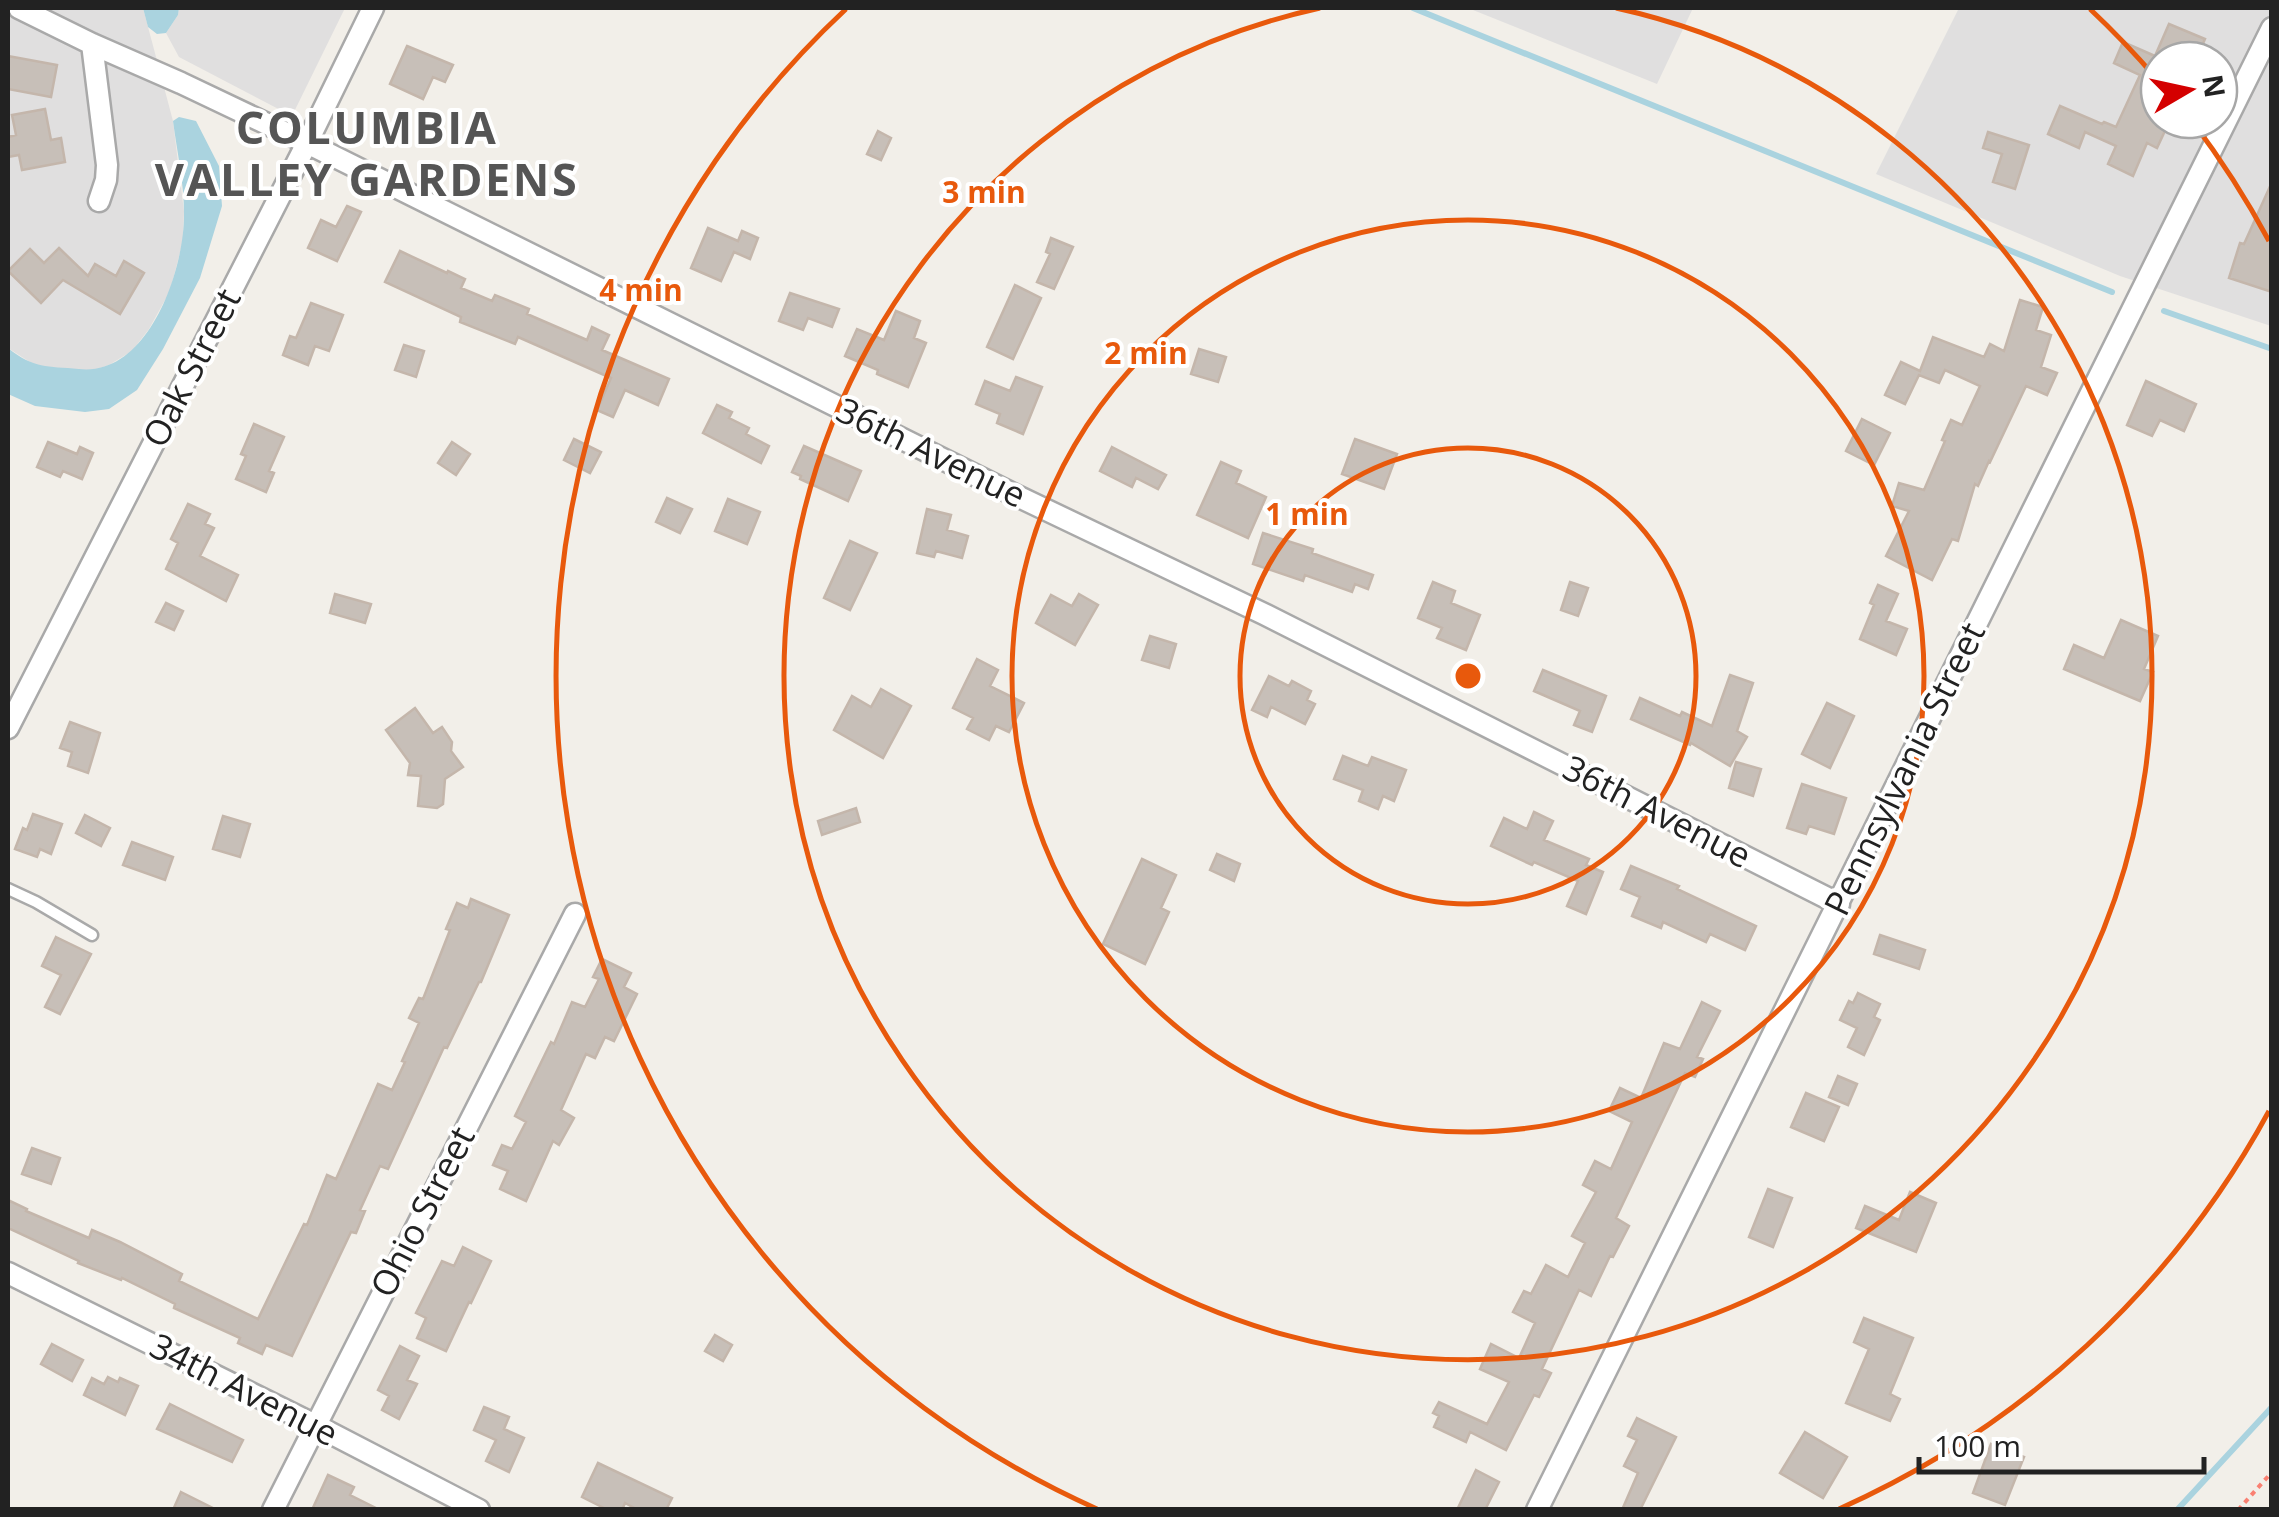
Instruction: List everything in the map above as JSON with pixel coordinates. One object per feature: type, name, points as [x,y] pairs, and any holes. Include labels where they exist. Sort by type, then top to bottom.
[{"type":"street","name":"36th Avenue","points":[[20,8],[182,83],[1264,614],[1839,904]]},
{"type":"street","name":"Oak Street","points":[[8,728],[373,8]]},
{"type":"street","name":"Pennsylvania Street","points":[[1538,1510],[2272,28]]},
{"type":"street","points":[[92,44],[107,166],[100,201]]},
{"type":"street","name":"Ohio Street","points":[[273,1510],[574,914]]},
{"type":"street","name":"34th Avenue","points":[[8,1272],[478,1510]]},
{"type":"lane","points":[[8,888],[92,935]]},
{"type":"path","points":[[2238,1510],[2272,1472]]},
{"type":"shaded area","points":[[8,8],[143,8],[173,121],[184,212],[183,241],[170,291],[132,351],[91,371],[36,366],[8,348]]},
{"type":"shaded area","points":[[179,8],[345,8],[292,116],[179,57],[166,33]]},
{"type":"shaded area","points":[[1468,8],[1693,8],[1657,84]]},
{"type":"shaded area","points":[[1959,8],[2271,8],[2271,326],[2120,276],[1876,174]]},
{"type":"water","points":[[143,8],[179,8],[166,33],[157,34],[148,27]]},
{"type":"water","points":[[179,117],[196,121],[219,166],[222,206],[200,278],[163,349],[137,390],[109,409],[85,412],[35,406],[8,394],[8,348],[41,365],[104,367],[125,356],[158,315],[170,289],[183,236],[183,190],[173,121]]},
{"type":"building","points":[[2169,24],[2205,39],[2205,40],[2162,40]]},
{"type":"building","points":[[2123,42],[2139,49],[2139,75],[2114,63]]},
{"type":"building","points":[[407,46],[453,65],[445,82],[433,77],[423,99],[390,84]]},
{"type":"building","points":[[8,56],[57,65],[51,97],[8,89]]},
{"type":"building","points":[[2139,77],[2139,140],[2161,140],[2157,148],[2147,143],[2133,176],[2108,164],[2116,146],[2085,132],[2079,148],[2048,134],[2060,106],[2116,127]]},
{"type":"building","points":[[45,109],[51,140],[61,138],[65,162],[22,170],[19,155],[8,157],[8,137],[16,135],[12,115]]},
{"type":"building","points":[[878,131],[891,138],[881,160],[867,154]]},
{"type":"building","points":[[1988,132],[2029,145],[2015,189],[1993,182],[2002,154],[1983,148]]},
{"type":"building","points":[[2272,182],[2272,292],[2229,278],[2240,243],[2244,244]]},
{"type":"building","points":[[347,206],[361,212],[337,261],[308,248],[321,220],[336,227]]},
{"type":"building","points":[[708,228],[738,241],[742,231],[758,238],[750,259],[734,252],[721,281],[691,268]]},
{"type":"building","points":[[1051,238],[1073,247],[1054,289],[1037,282],[1050,254],[1046,252]]},
{"type":"building","points":[[59,248],[88,276],[95,264],[116,276],[124,261],[144,273],[120,314],[63,280],[41,303],[8,271],[30,249],[44,263]]},
{"type":"building","points":[[400,251],[465,279],[461,288],[492,301],[495,295],[529,309],[527,314],[587,340],[592,327],[609,335],[602,350],[669,379],[658,405],[625,390],[613,417],[597,410],[611,378],[518,337],[515,344],[460,322],[461,317],[385,282]]},
{"type":"building","points":[[1015,285],[1041,298],[1013,359],[987,347]]},
{"type":"building","points":[[790,293],[839,309],[832,327],[808,318],[803,330],[779,321]]},
{"type":"building","points":[[2020,300],[2043,307],[2036,330],[2051,335],[2041,367],[2057,373],[2047,395],[2026,386],[1978,486],[1975,484],[1958,541],[1952,539],[1932,580],[1886,556],[1909,511],[1892,506],[1899,483],[1924,490],[1951,420],[1962,425],[1980,386],[1945,370],[1939,383],[1919,375],[1905,404],[1885,395],[1901,362],[1920,371],[1933,337],[1984,357],[1990,344],[2004,351]]},
{"type":"building","points":[[311,303],[343,315],[329,351],[315,346],[308,365],[283,355],[290,336],[296,338]]},
{"type":"building","points":[[896,311],[920,321],[914,338],[926,343],[908,387],[845,356],[857,329],[884,340]]},
{"type":"building","points":[[404,345],[424,351],[416,377],[395,370]]},
{"type":"building","points":[[1199,349],[1226,357],[1218,382],[1191,374]]},
{"type":"building","points":[[1016,377],[1042,387],[1023,434],[997,423],[1000,414],[976,404],[985,381],[1010,391]]},
{"type":"building","points":[[2146,381],[2196,404],[2184,431],[2160,420],[2152,436],[2127,425]]},
{"type":"building","points":[[717,405],[732,412],[729,418],[749,428],[746,434],[769,446],[761,463],[703,433]]},
{"type":"building","points":[[1862,419],[1890,433],[1874,465],[1846,451]]},
{"type":"building","points":[[254,424],[284,437],[269,471],[274,473],[266,492],[236,479],[246,456],[241,454]]},
{"type":"building","points":[[574,439],[601,452],[590,473],[564,460]]},
{"type":"building","points":[[1355,439],[1397,454],[1384,489],[1342,474]]},
{"type":"building","points":[[48,442],[77,454],[80,447],[93,453],[82,479],[63,471],[60,477],[37,467]]},
{"type":"building","points":[[452,442],[470,454],[456,475],[438,463]]},
{"type":"building","points":[[804,446],[861,471],[848,501],[792,472]]},
{"type":"building","points":[[1112,447],[1166,475],[1158,489],[1136,478],[1132,487],[1100,471]]},
{"type":"building","points":[[1221,462],[1241,471],[1236,483],[1266,497],[1248,538],[1197,515]]},
{"type":"building","points":[[667,498],[692,509],[680,533],[656,522]]},
{"type":"building","points":[[728,499],[760,512],[747,544],[715,531]]},
{"type":"building","points":[[188,504],[210,514],[205,524],[214,528],[200,556],[238,575],[226,601],[166,569],[178,543],[171,539]]},
{"type":"building","points":[[927,509],[951,515],[947,530],[968,536],[962,558],[936,551],[934,557],[917,553]]},
{"type":"building","points":[[1263,533],[1373,575],[1368,589],[1355,584],[1352,592],[1305,575],[1303,581],[1253,564]]},
{"type":"building","points":[[850,541],[877,553],[850,610],[824,598]]},
{"type":"building","points":[[1433,582],[1455,591],[1451,603],[1480,615],[1466,650],[1437,638],[1442,628],[1418,618]]},
{"type":"building","points":[[1570,582],[1588,588],[1578,616],[1561,610]]},
{"type":"building","points":[[1878,585],[1898,594],[1886,621],[1907,629],[1896,655],[1860,639]]},
{"type":"building","points":[[335,594],[371,604],[365,623],[330,613]]},
{"type":"building","points":[[1079,594],[1098,605],[1075,645],[1036,623],[1051,595],[1072,606]]},
{"type":"building","points":[[166,603],[183,611],[174,630],[156,622]]},
{"type":"building","points":[[2121,620],[2158,636],[2144,669],[2153,672],[2140,701],[2064,669],[2074,645],[2104,658]]},
{"type":"building","points":[[1150,636],[1176,644],[1169,668],[1142,660]]},
{"type":"building","points":[[977,659],[998,670],[990,686],[1024,703],[1009,732],[996,726],[989,740],[967,729],[973,718],[953,708]]},
{"type":"building","points":[[1543,670],[1606,696],[1592,732],[1574,725],[1580,711],[1534,691]]},
{"type":"building","points":[[1730,675],[1753,683],[1737,731],[1747,737],[1730,766],[1691,743],[1631,719],[1640,698],[1712,726]]},
{"type":"building","points":[[1269,676],[1289,686],[1292,681],[1311,691],[1307,700],[1315,704],[1305,724],[1271,707],[1267,717],[1252,710]]},
{"type":"building","points":[[881,689],[911,706],[883,758],[834,730],[852,696],[871,707]]},
{"type":"building","points":[[1827,703],[1854,716],[1830,768],[1802,754]]},
{"type":"building","points":[[415,708],[433,733],[442,727],[452,742],[451,751],[463,767],[445,779],[443,804],[437,808],[418,806],[421,776],[408,775],[410,763],[386,730]]},
{"type":"building","points":[[70,722],[100,733],[88,773],[68,766],[72,752],[60,748]]},
{"type":"building","points":[[1343,756],[1368,766],[1372,757],[1406,770],[1394,801],[1383,796],[1378,809],[1359,801],[1363,790],[1334,779]]},
{"type":"building","points":[[1736,762],[1761,769],[1753,796],[1729,788]]},
{"type":"building","points":[[1802,784],[1846,798],[1834,834],[1809,826],[1806,834],[1787,828]]},
{"type":"building","points":[[856,808],[860,822],[822,835],[818,821]]},
{"type":"building","points":[[1534,812],[1553,821],[1544,840],[1589,859],[1586,865],[1603,872],[1586,914],[1567,906],[1578,881],[1491,846],[1504,818],[1527,829]]},
{"type":"building","points":[[33,814],[62,824],[51,854],[40,849],[37,857],[15,849]]},
{"type":"building","points":[[85,815],[110,828],[101,846],[76,833]]},
{"type":"building","points":[[223,816],[250,824],[240,857],[213,849]]},
{"type":"building","points":[[132,842],[173,857],[165,880],[123,865]]},
{"type":"building","points":[[1217,854],[1240,864],[1234,881],[1210,870]]},
{"type":"building","points":[[1142,859],[1176,875],[1161,908],[1169,912],[1145,964],[1103,944]]},
{"type":"building","points":[[1631,866],[1756,926],[1745,950],[1710,934],[1706,942],[1663,922],[1661,928],[1632,916],[1640,897],[1621,889]]},
{"type":"building","points":[[471,899],[509,915],[481,982],[447,1048],[444,1047],[388,1169],[380,1166],[360,1210],[365,1211],[356,1233],[351,1232],[292,1356],[266,1345],[262,1354],[238,1343],[240,1338],[174,1308],[175,1304],[8,1228],[8,1200],[89,1238],[92,1230],[120,1242],[182,1274],[179,1281],[258,1319],[304,1224],[307,1225],[327,1175],[336,1179],[378,1084],[392,1090],[419,1023],[409,1018],[419,998],[423,999],[457,903],[468,908]]},
{"type":"building","points":[[1880,935],[1925,950],[1919,969],[1874,954]]},
{"type":"building","points":[[56,937],[91,954],[60,1014],[45,1007],[61,975],[42,966]]},
{"type":"building","points":[[602,959],[631,973],[624,987],[637,994],[614,1041],[605,1037],[595,1058],[586,1054],[561,1110],[574,1118],[559,1145],[553,1141],[526,1201],[500,1189],[508,1171],[493,1165],[502,1145],[512,1149],[526,1122],[515,1116],[572,1002],[585,1007],[599,979],[593,977]]},
{"type":"building","points":[[1858,993],[1880,1004],[1874,1017],[1880,1020],[1864,1055],[1848,1047],[1857,1028],[1840,1020],[1849,1001],[1853,1003]]},
{"type":"building","points":[[1702,1002],[1720,1011],[1697,1057],[1703,1059],[1695,1077],[1685,1073],[1616,1218],[1629,1226],[1591,1296],[1579,1290],[1542,1369],[1551,1373],[1539,1397],[1534,1395],[1506,1450],[1470,1432],[1466,1442],[1434,1427],[1439,1416],[1433,1413],[1439,1402],[1487,1424],[1509,1382],[1480,1369],[1491,1344],[1519,1358],[1535,1323],[1513,1312],[1524,1291],[1531,1294],[1546,1265],[1568,1277],[1585,1243],[1572,1236],[1596,1192],[1583,1185],[1595,1161],[1611,1169],[1632,1122],[1609,1111],[1620,1088],[1641,1098],[1664,1043],[1680,1049]]},
{"type":"building","points":[[1838,1076],[1857,1084],[1848,1105],[1829,1097]]},
{"type":"building","points":[[1806,1093],[1839,1107],[1824,1141],[1791,1127]]},
{"type":"building","points":[[32,1148],[60,1158],[51,1184],[22,1174]]},
{"type":"building","points":[[1768,1189],[1792,1198],[1773,1247],[1749,1237]]},
{"type":"building","points":[[1910,1192],[1936,1203],[1916,1252],[1856,1228],[1865,1206],[1899,1220]]},
{"type":"building","points":[[463,1247],[491,1261],[446,1351],[417,1338],[426,1318],[416,1313],[442,1261],[454,1266]]},
{"type":"building","points":[[1864,1318],[1913,1338],[1890,1394],[1900,1399],[1890,1421],[1846,1403],[1869,1349],[1854,1342]]},
{"type":"building","points":[[715,1335],[732,1345],[723,1361],[705,1351]]},
{"type":"building","points":[[52,1344],[83,1360],[72,1381],[41,1364]]},
{"type":"building","points":[[400,1346],[419,1356],[407,1380],[417,1384],[399,1419],[382,1410],[389,1396],[378,1390]]},
{"type":"building","points":[[108,1377],[138,1386],[125,1415],[84,1395],[92,1378],[104,1384]]},
{"type":"building","points":[[170,1404],[243,1440],[232,1462],[157,1429]]},
{"type":"building","points":[[484,1407],[509,1417],[504,1429],[524,1438],[509,1472],[486,1461],[496,1440],[474,1430]]},
{"type":"building","points":[[1637,1418],[1676,1437],[1640,1510],[1622,1510],[1638,1473],[1624,1466],[1637,1440],[1628,1436]]},
{"type":"building","points":[[1805,1432],[1847,1457],[1823,1498],[1780,1473]]},
{"type":"building","points":[[1991,1444],[2024,1457],[2005,1505],[1973,1493]]},
{"type":"building","points":[[598,1463],[672,1498],[666,1510],[638,1510],[625,1503],[622,1510],[608,1510],[582,1497]]},
{"type":"building","points":[[1476,1470],[1499,1482],[1485,1510],[1457,1510]]},
{"type":"building","points":[[328,1475],[354,1487],[350,1495],[380,1510],[312,1510]]},
{"type":"building","points":[[181,1492],[217,1510],[173,1510]]},
{"type":"waterway","points":[[1413,8],[2112,292]]},
{"type":"waterway","points":[[2164,311],[2272,349]]},
{"type":"waterway","points":[[2177,1510],[2272,1407]]},
{"type":"district","name":"COLUMBIA VALLEY GARDENS","points":[[367,154]]}]
